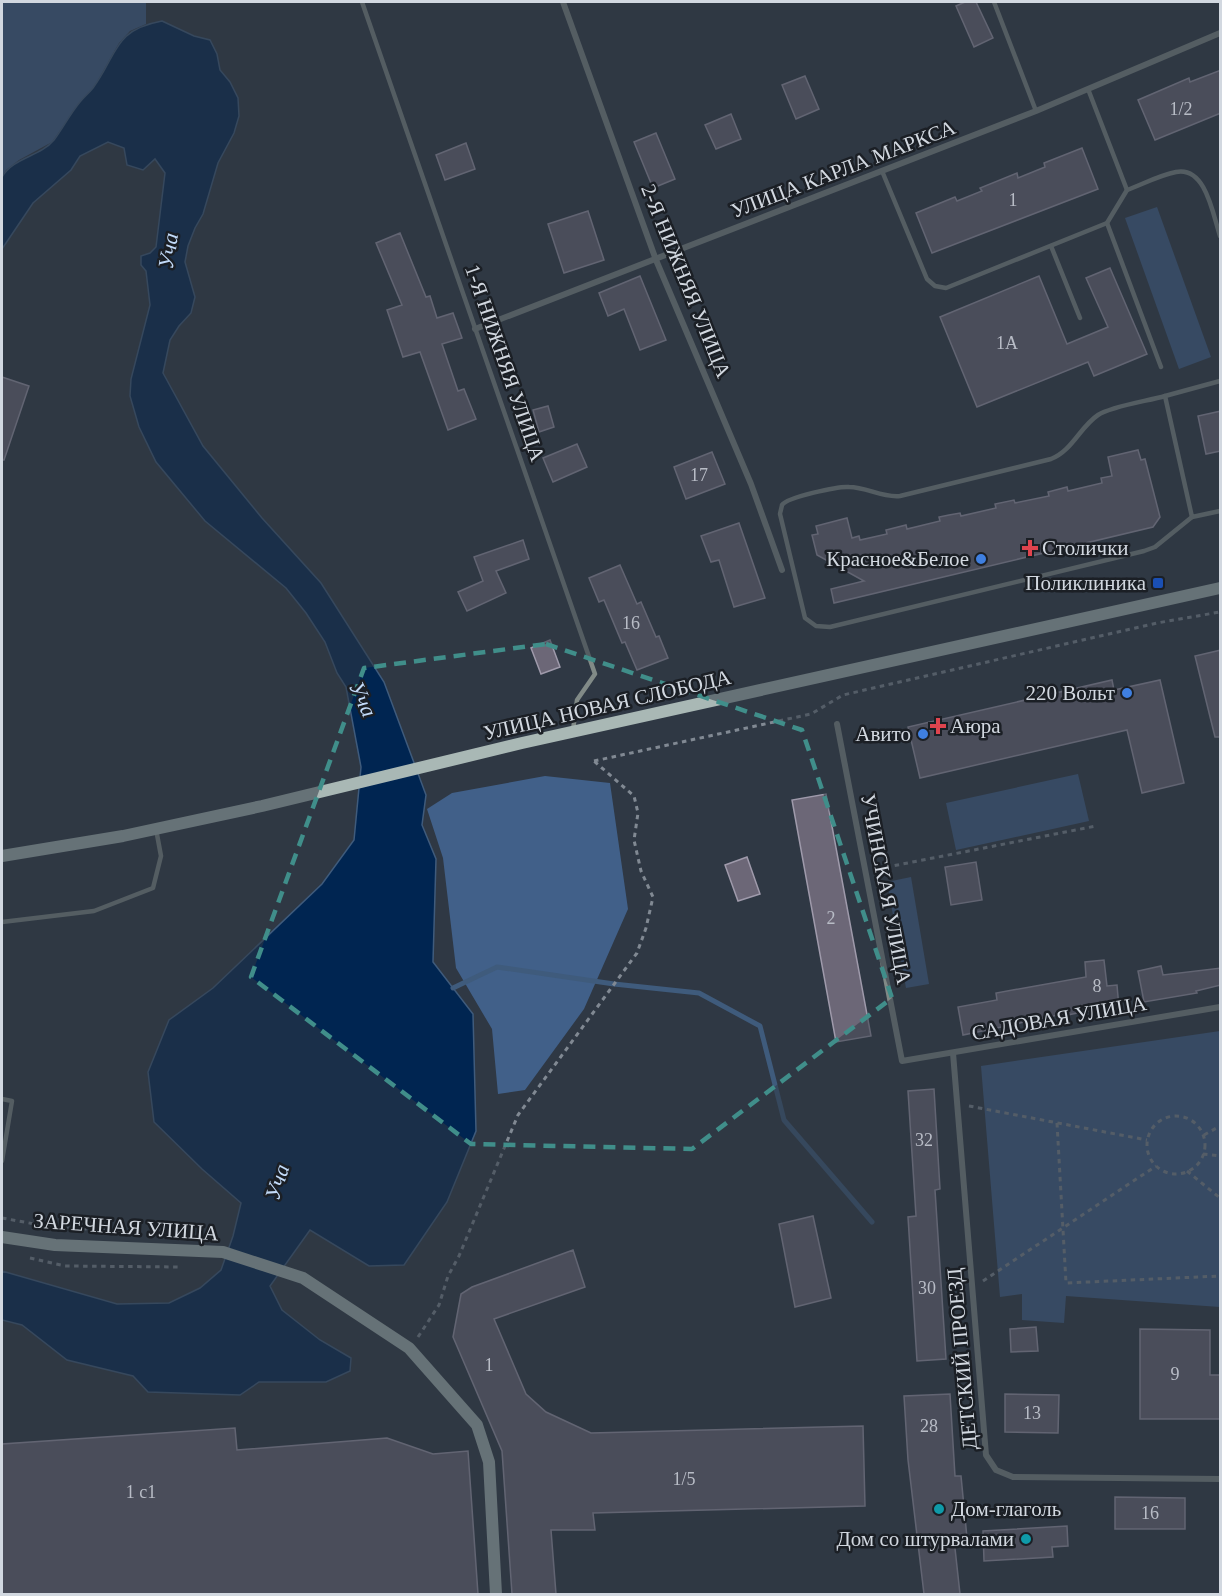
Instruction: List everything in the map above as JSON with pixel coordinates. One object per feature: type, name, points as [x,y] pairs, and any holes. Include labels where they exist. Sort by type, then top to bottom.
[{"type":"main road","name":"УЛИЦА НОВАЯ СЛОБОДА","points":[[2,856],[262,806],[452,760],[1221,588]]},
{"type":"main road","name":"ЗАРЕЧНАЯ УЛИЦА","points":[[2,1237],[55,1245],[223,1252],[303,1278],[409,1348],[477,1425],[489,1462],[496,1594]]},
{"type":"street","name":"2-Я НИЖНЯЯ УЛИЦА","points":[[563,2],[656,260],[751,484],[782,570]]},
{"type":"street","name":"УЛИЦА КАРЛА МАРКСА","points":[[475,329],[1036,111],[1221,33]]},
{"type":"street","name":"УЧИНСКАЯ УЛИЦА","points":[[837,724],[902,1061]]},
{"type":"street","name":"САДОВАЯ УЛИЦА","points":[[902,1061],[1221,1007]]},
{"type":"street","name":"ДЕТСКИЙ ПРОЕЗД","points":[[953,1053],[986,1455],[996,1470],[1013,1477],[1221,1479]]},
{"type":"lane","name":"1-Я НИЖНЯЯ УЛИЦА","points":[[362,2],[596,674],[577,700],[572,733]]},
{"type":"lane","points":[[994,2],[1036,111]]},
{"type":"lane","points":[[1088,89],[1127,190]]},
{"type":"lane","points":[[882,171],[927,279],[935,286],[946,288],[1107,223],[1127,190],[1178,171],[1193,174],[1203,183],[1221,236]]},
{"type":"lane","points":[[1107,223],[1161,367]]},
{"type":"lane","points":[[1051,246],[1080,318]]},
{"type":"lane","points":[[1221,381],[1101,413],[1066,450],[1051,459],[900,496],[885,496],[856,488],[841,487],[789,500],[782,506],[780,514],[806,618],[816,626],[830,627],[1144,551],[1155,547],[1192,517],[1221,511]]},
{"type":"lane","points":[[1166,396],[1192,517]]},
{"type":"lane","points":[[2,922],[94,911],[153,888],[161,856],[156,828]]},
{"type":"lane","points":[[2,1100],[12,1101],[2,1161]]},
{"type":"path","points":[[409,1348],[439,1305],[448,1276],[459,1256],[518,1114],[637,953],[646,928],[653,897],[641,871],[634,840],[638,813],[634,796],[594,761],[811,714],[843,695],[1157,623],[1221,612]]},
{"type":"path","points":[[866,871],[1096,826]]},
{"type":"path","points":[[957,1104],[1147,1140]]},
{"type":"path","points":[[1184,1117],[1192,1121],[1203,1136],[1203,1154],[1199,1162],[1187,1171],[1174,1174],[1156,1166],[1150,1159],[1147,1140],[1150,1131],[1156,1123],[1165,1118],[1184,1117]]},
{"type":"path","points":[[1057,1123],[1066,1283],[1221,1276]]},
{"type":"path","points":[[1203,1136],[1221,1126]]},
{"type":"path","points":[[1203,1154],[1221,1155]]},
{"type":"path","points":[[972,1289],[1156,1166]]},
{"type":"path","points":[[1187,1171],[1221,1198]]},
{"type":"path","points":[[2,1218],[51,1227],[132,1232]]},
{"type":"path","points":[[23,1256],[65,1266],[165,1268],[188,1266]]},
{"type":"highlighted area","points":[[546,644],[802,730],[892,998],[692,1149],[471,1144],[251,977],[364,668]]},
{"type":"shaded area","points":[[2,2],[146,2],[146,24],[130,31],[119,43],[93,89],[81,101],[52,142],[19,160],[6,170],[2,177]]},
{"type":"shaded area","points":[[1157,207],[1211,357],[1179,369],[1125,218]]},
{"type":"shaded area","points":[[1078,774],[1089,821],[956,850],[946,803]]},
{"type":"shaded area","points":[[545,776],[610,783],[628,909],[584,1009],[525,1090],[498,1094],[492,1029],[456,968],[443,858],[427,809],[452,793]]},
{"type":"shaded area","points":[[911,877],[929,984],[906,988],[887,882]]},
{"type":"shaded area","points":[[1220,1031],[1220,1307],[1066,1296],[1064,1323],[1022,1320],[1022,1294],[1000,1297],[981,1066]]},
{"type":"water","name":"Уча","points":[[162,21],[194,36],[210,40],[217,54],[220,70],[230,82],[238,98],[239,116],[234,133],[218,163],[203,214],[188,246],[185,262],[195,297],[191,313],[170,340],[163,373],[203,446],[262,518],[321,583],[384,682],[426,795],[422,825],[436,859],[433,962],[473,1014],[476,1131],[447,1202],[404,1265],[369,1266],[310,1230],[270,1286],[282,1310],[320,1340],[351,1358],[350,1371],[326,1382],[259,1382],[240,1395],[148,1392],[133,1376],[67,1360],[22,1325],[2,1320],[2,1271],[117,1304],[169,1303],[200,1288],[221,1270],[241,1203],[154,1122],[148,1072],[169,1020],[213,988],[322,884],[354,840],[361,767],[346,687],[337,673],[325,642],[286,588],[205,521],[156,462],[139,427],[130,396],[131,379],[150,305],[146,271],[141,265],[141,256],[150,253],[156,247],[165,173],[155,159],[143,170],[127,165],[124,148],[108,142],[80,156],[71,170],[33,203],[2,249],[2,177],[13,165],[42,150],[54,140],[76,107],[93,88],[125,37],[134,30]]},
{"type":"building","points":[[965,2],[976,2],[993,38],[974,47],[956,6]]},
{"type":"building","points":[[1221,70],[1221,113],[1155,140],[1138,100],[1189,78],[1190,82]]},
{"type":"building","points":[[805,76],[819,109],[796,119],[782,85]]},
{"type":"building","points":[[731,114],[741,139],[716,149],[705,125]]},
{"type":"building","points":[[656,133],[675,179],[653,188],[634,142]]},
{"type":"building","points":[[466,143],[475,169],[445,180],[436,155]]},
{"type":"building","points":[[1082,148],[1098,189],[932,253],[916,213],[955,197],[957,201],[982,191],[980,188],[1017,173],[1018,178],[1045,167],[1044,163]]},
{"type":"building","points":[[588,211],[604,260],[564,273],[548,224]]},
{"type":"building","points":[[400,233],[426,297],[430,296],[437,318],[453,313],[462,338],[442,344],[458,391],[464,389],[476,419],[448,430],[420,352],[403,357],[387,310],[402,305],[376,243]]},
{"type":"building","points":[[1110,268],[1147,354],[1094,376],[1088,362],[977,407],[940,317],[1039,276],[1067,344],[1108,327],[1086,278]]},
{"type":"building","points":[[640,276],[666,340],[640,350],[624,309],[608,316],[599,293]]},
{"type":"building","points":[[2,377],[29,386],[4,460],[2,460]]},
{"type":"building","points":[[548,406],[554,427],[539,432],[533,410]]},
{"type":"building","points":[[1221,411],[1221,451],[1206,454],[1198,416]]},
{"type":"building","points":[[577,444],[587,467],[553,482],[543,458]]},
{"type":"building","points":[[1138,450],[1141,460],[1145,459],[1160,517],[1153,527],[834,603],[831,589],[864,581],[817,555],[812,535],[818,534],[816,526],[847,518],[852,538],[859,536],[860,540],[887,534],[886,530],[906,525],[907,529],[940,521],[939,517],[960,513],[961,516],[996,508],[995,504],[1014,500],[1015,503],[1049,496],[1048,492],[1067,487],[1068,491],[1102,483],[1101,478],[1112,476],[1108,457]]},
{"type":"building","points":[[712,452],[725,484],[686,499],[674,467]]},
{"type":"building","points":[[739,523],[765,598],[734,607],[719,560],[711,562],[701,536]]},
{"type":"building","points":[[523,540],[529,559],[496,571],[506,593],[467,611],[458,592],[483,581],[474,557]]},
{"type":"building","points":[[620,565],[637,604],[641,602],[668,658],[637,670],[625,642],[622,643],[604,600],[599,602],[589,578]]},
{"type":"building","points":[[550,640],[560,667],[541,674],[531,648]]},
{"type":"building","points":[[1221,650],[1221,737],[1215,737],[1195,656]]},
{"type":"building","points":[[1112,680],[1114,690],[1160,680],[1184,783],[1142,793],[1127,730],[920,778],[908,727]]},
{"type":"building","points":[[826,794],[871,1036],[836,1042],[792,800]]},
{"type":"building","points":[[747,857],[760,894],[738,901],[725,865]]},
{"type":"building","points":[[976,862],[982,900],[951,905],[945,867]]},
{"type":"building","points":[[1104,960],[1107,986],[1117,985],[1119,1008],[1059,1017],[1058,1015],[963,1035],[958,1007],[997,1000],[996,993],[1086,977],[1085,962]]},
{"type":"building","points":[[1161,966],[1163,975],[1221,968],[1221,985],[1196,991],[1197,993],[1144,1002],[1138,971]]},
{"type":"building","points":[[934,1089],[940,1189],[935,1190],[946,1359],[917,1361],[908,1217],[916,1216],[908,1091]]},
{"type":"building","points":[[813,1216],[831,1298],[795,1307],[779,1224]]},
{"type":"building","points":[[573,1250],[585,1287],[494,1319],[526,1394],[546,1412],[591,1433],[863,1426],[865,1506],[593,1513],[595,1530],[551,1530],[556,1594],[512,1594],[502,1451],[453,1337],[461,1294],[472,1287]]},
{"type":"building","points":[[1036,1327],[1038,1351],[1011,1352],[1010,1329]]},
{"type":"building","points":[[1140,1329],[1210,1330],[1210,1375],[1221,1375],[1221,1419],[1140,1419]]},
{"type":"building","points":[[950,1394],[955,1476],[961,1476],[967,1538],[954,1539],[960,1594],[924,1594],[908,1460],[904,1396]]},
{"type":"building","points":[[1005,1394],[1059,1395],[1058,1433],[1005,1432]]},
{"type":"building","points":[[235,1428],[237,1450],[387,1438],[433,1454],[468,1451],[478,1594],[2,1594],[2,1444]]},
{"type":"building","points":[[1115,1497],[1185,1498],[1185,1529],[1115,1529]]},
{"type":"building","name":"Дом со штурвалами","points":[[1067,1526],[1068,1546],[1052,1547],[1053,1557],[984,1561],[983,1531]]},
{"type":"waterway","points":[[453,988],[497,967],[614,984],[699,993],[760,1026],[784,1120],[872,1222]]},
{"type":"place","name":"Столички","points":[[1030,548]]},
{"type":"place","name":"Красное&Белое","points":[[981,559]]},
{"type":"place","name":"Поликлиника","points":[[1158,583]]},
{"type":"place","name":"220 Вольт","points":[[1127,693]]},
{"type":"place","name":"Аюра","points":[[938,726]]},
{"type":"place","name":"Авито","points":[[923,734]]},
{"type":"place","name":"Дом-глаголь","points":[[939,1509]]},
{"type":"place","name":"Дом со штурвалами","points":[[1026,1539]]}]
